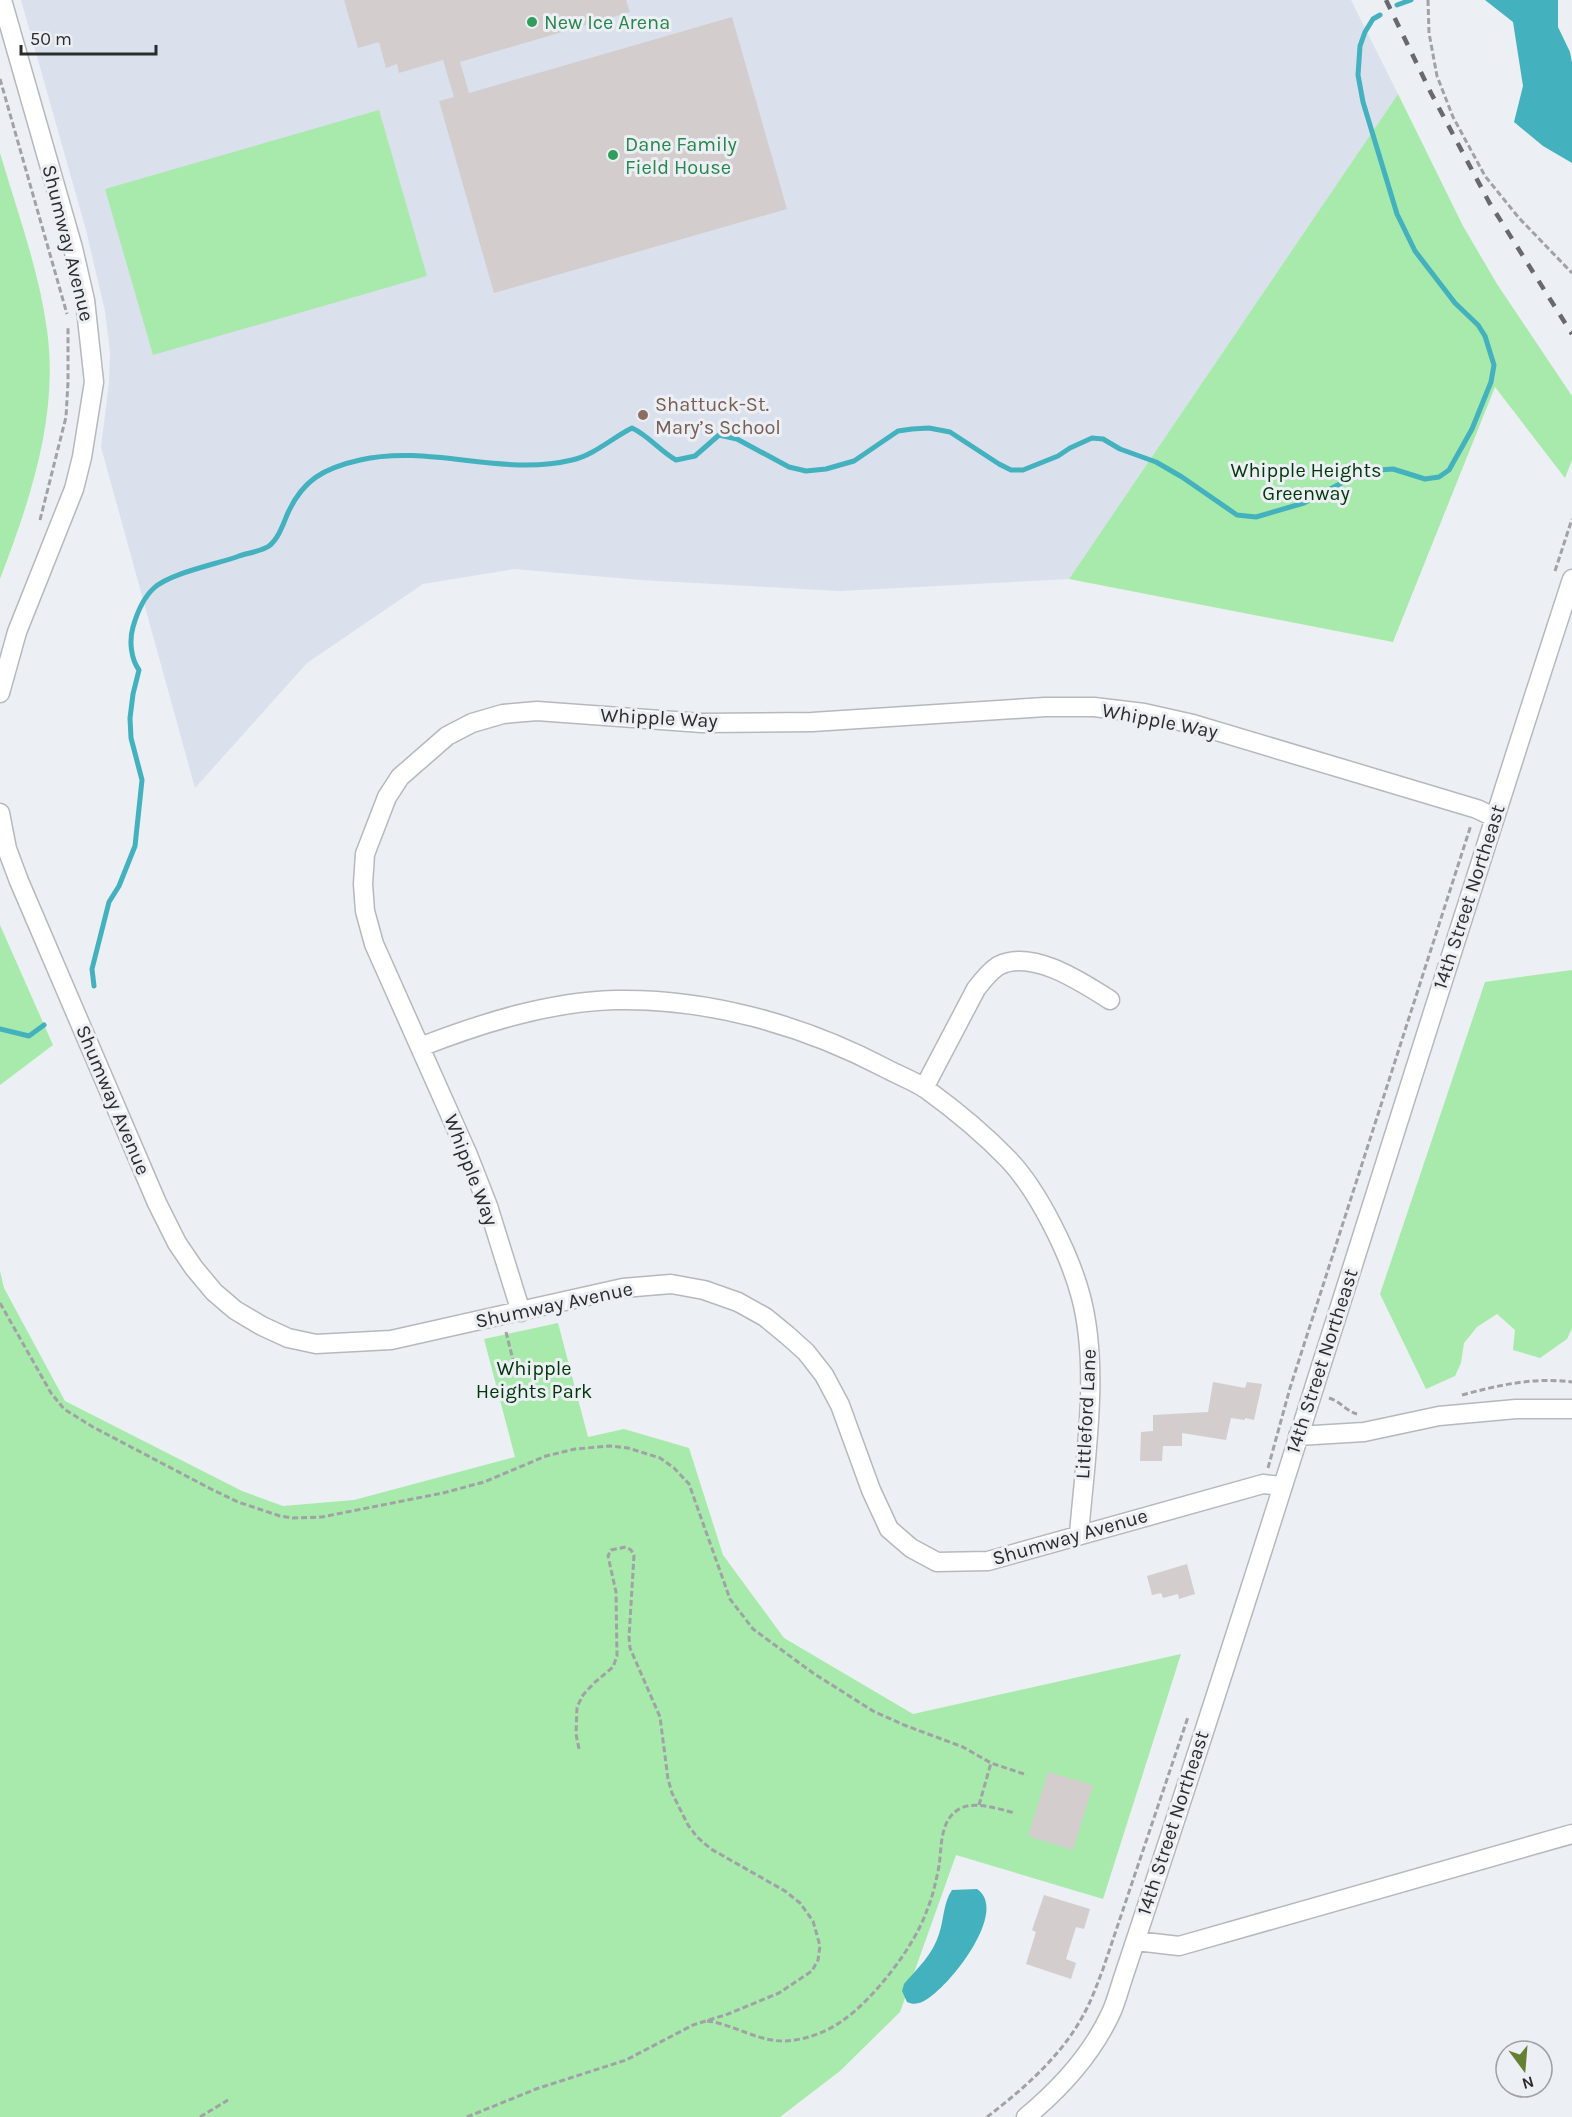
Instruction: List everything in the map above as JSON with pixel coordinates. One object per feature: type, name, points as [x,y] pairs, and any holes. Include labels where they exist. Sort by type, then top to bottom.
[{"type":"street","name":"Shumway Avenue","points":[[0,693],[17,632],[74,489],[82,457],[94,382],[85,300],[73,248],[2,0]]},
{"type":"street","name":"14th Street Northeast","points":[[1026,2117],[1068,2078],[1093,2044],[1110,2014],[1136,1941],[1572,579]]},
{"type":"street","name":"Whipple Way","points":[[521,1312],[488,1206],[468,1155],[374,944],[365,911],[363,884],[365,854],[387,797],[400,777],[447,736],[472,723],[503,714],[537,711],[702,723],[790,722],[1045,707],[1094,707],[1144,713],[1193,724],[1477,809],[1494,817]]},
{"type":"street","name":"Shumway Avenue","points":[[0,813],[7,849],[19,881],[157,1203],[183,1251],[214,1292],[235,1310],[262,1326],[288,1338],[316,1344],[392,1340],[623,1288],[671,1284],[704,1290],[738,1302],[765,1317],[800,1346],[824,1375],[840,1405],[879,1511],[889,1529],[911,1548],[937,1562],[988,1562],[1079,1534],[1263,1484],[1282,1486]]},
{"type":"street","points":[[924,1088],[976,989],[987,975],[1000,965],[1017,962],[1031,963],[1072,975],[1110,1000]]},
{"type":"street","name":"Littleford Lane","points":[[420,1047],[507,1018],[561,1006],[615,1000],[669,1003],[734,1013],[793,1028],[854,1052],[924,1088],[1010,1161],[1038,1200],[1062,1246],[1081,1296],[1090,1347],[1089,1400],[1079,1534]]},
{"type":"street","points":[[1298,1436],[1364,1432],[1439,1416],[1516,1409],[1572,1410]]},
{"type":"street","points":[[1136,1941],[1179,1946],[1572,1834]]},
{"type":"path","points":[[1428,0],[1429,33],[1437,76],[1453,117],[1485,176],[1519,218],[1572,273]]},
{"type":"path","points":[[0,79],[68,318],[66,417],[39,527]]},
{"type":"path","points":[[1554,574],[1572,519]]},
{"type":"path","points":[[1263,1484],[1290,1388],[1477,809]]},
{"type":"path","points":[[0,1303],[51,1393],[64,1410],[211,1489],[238,1502],[280,1516],[322,1517],[443,1493],[484,1482],[546,1456],[575,1449],[620,1447],[646,1452],[660,1458],[674,1468],[689,1484],[730,1599],[753,1629],[813,1673],[873,1711],[963,1747],[991,1763],[1027,1775]]},
{"type":"path","points":[[1452,1397],[1504,1384],[1539,1380],[1572,1382]]},
{"type":"path","points":[[1290,1388],[1301,1391]]},
{"type":"path","points":[[1323,1396],[1334,1399],[1348,1411],[1366,1417]]},
{"type":"path","points":[[467,2117],[536,2089],[626,2060],[686,2028],[779,1993],[812,1971],[818,1960],[820,1946],[813,1921],[800,1903],[785,1891],[711,1849],[697,1837],[679,1809],[668,1779],[660,1717],[630,1648],[634,1555],[632,1550],[626,1547],[611,1550],[608,1556],[616,1592],[617,1656],[613,1667],[583,1695],[577,1707],[576,1734],[579,1749]]},
{"type":"path","points":[[987,2117],[1024,2089],[1047,2065],[1075,2029],[1087,2008],[1103,1970],[1191,1708]]},
{"type":"path","points":[[979,1805],[991,1763]]},
{"type":"path","points":[[705,2021],[719,2022],[760,2038],[786,2041],[824,2031],[858,2009],[894,1966],[919,1931],[935,1887],[945,1827],[960,1809],[979,1805],[1015,1813]]},
{"type":"path","points":[[200,2117],[228,2100]]},
{"type":"shaded area","name":"Shattuck-St. Mary’s School","points":[[21,0],[1351,0],[1398,94],[1069,579],[840,591],[641,580],[514,569],[423,584],[307,663],[195,788],[101,447],[109,383],[110,352],[105,311],[86,230]]},
{"type":"green space","name":"Whipple Heights Greenway","points":[[1398,94],[1463,226],[1497,284],[1572,396],[1572,460],[1565,478],[1495,387],[1393,642],[1069,579]]},
{"type":"green space","points":[[379,110],[427,276],[153,355],[105,189]]},
{"type":"green space","points":[[0,153],[39,285],[50,362],[49,394],[39,457],[22,519],[0,579]]},
{"type":"green space","points":[[0,925],[53,1045],[0,1085]]},
{"type":"green space","points":[[1572,970],[1572,1328],[1567,1339],[1540,1358],[1513,1350],[1515,1330],[1497,1314],[1477,1327],[1464,1343],[1461,1363],[1455,1376],[1426,1389],[1380,1294],[1485,982]]},
{"type":"green space","name":"Whipple Heights Park","points":[[0,1271],[4,1288],[65,1401],[242,1491],[283,1506],[354,1500],[515,1457],[484,1339],[558,1323],[588,1437],[624,1429],[689,1448],[723,1555],[784,1638],[913,1714],[1181,1654],[1103,1899],[956,1855],[900,2012],[840,2071],[780,2117],[0,2117]]},
{"type":"water","points":[[1485,0],[1558,0],[1558,27],[1570,52],[1572,63],[1572,163],[1543,146],[1514,122],[1523,86],[1513,22]]},
{"type":"water","points":[[977,1889],[985,1900],[986,1914],[972,1949],[935,1994],[920,2003],[907,2002],[902,1991],[904,1984],[933,1948],[952,1890]]},
{"type":"building","name":"Dane Family Field House","points":[[344,0],[626,0],[630,12],[460,62],[469,93],[732,17],[787,209],[494,293],[439,101],[454,97],[443,60],[399,73],[397,64],[386,68],[379,42],[358,48]]},
{"type":"building","points":[[1213,1382],[1245,1388],[1247,1382],[1262,1384],[1254,1420],[1231,1418],[1226,1440],[1182,1433],[1182,1446],[1163,1446],[1162,1461],[1140,1461],[1141,1432],[1153,1431],[1153,1415],[1208,1412]]},
{"type":"building","points":[[1187,1564],[1195,1594],[1179,1599],[1178,1594],[1163,1598],[1161,1593],[1152,1595],[1147,1576]]},
{"type":"building","points":[[1048,1772],[1093,1785],[1073,1850],[1028,1836]]},
{"type":"building","points":[[1044,1895],[1090,1909],[1084,1929],[1076,1927],[1066,1959],[1076,1963],[1071,1979],[1026,1964],[1036,1932],[1032,1930]]},
{"type":"waterway","points":[[1397,5],[1411,0]]},
{"type":"waterway","points":[[94,986],[92,969],[109,902],[119,886],[135,846],[142,780],[131,738],[130,718],[139,670],[133,655],[131,638],[141,606],[154,588],[171,578],[269,546],[278,536],[293,503],[307,484],[336,467],[386,456],[439,457],[519,465],[546,464],[580,458],[632,428],[676,460],[695,456],[719,435],[737,439],[789,467],[806,471],[826,469],[854,461],[898,431],[929,428],[950,432],[1011,470],[1023,470],[1058,456],[1092,438],[1103,439],[1120,449],[1156,462],[1237,515],[1256,517],[1304,503],[1364,471],[1393,469],[1425,479],[1439,477],[1449,470],[1472,429],[1491,382],[1494,365],[1485,336],[1478,325],[1455,303],[1415,251],[1397,214],[1363,102],[1358,75],[1360,46],[1365,32],[1373,19],[1380,15]]},
{"type":"waterway","points":[[0,1029],[29,1036],[44,1025]]},
{"type":"railway","points":[[1386,0],[1431,93],[1489,202],[1572,334]]},
{"type":"place","name":"New Ice Arena","points":[[532,22]]},
{"type":"place","name":"Dane Family Field House","points":[[613,155]]},
{"type":"place","name":"Shattuck-St. Mary’s School","points":[[643,415]]}]
